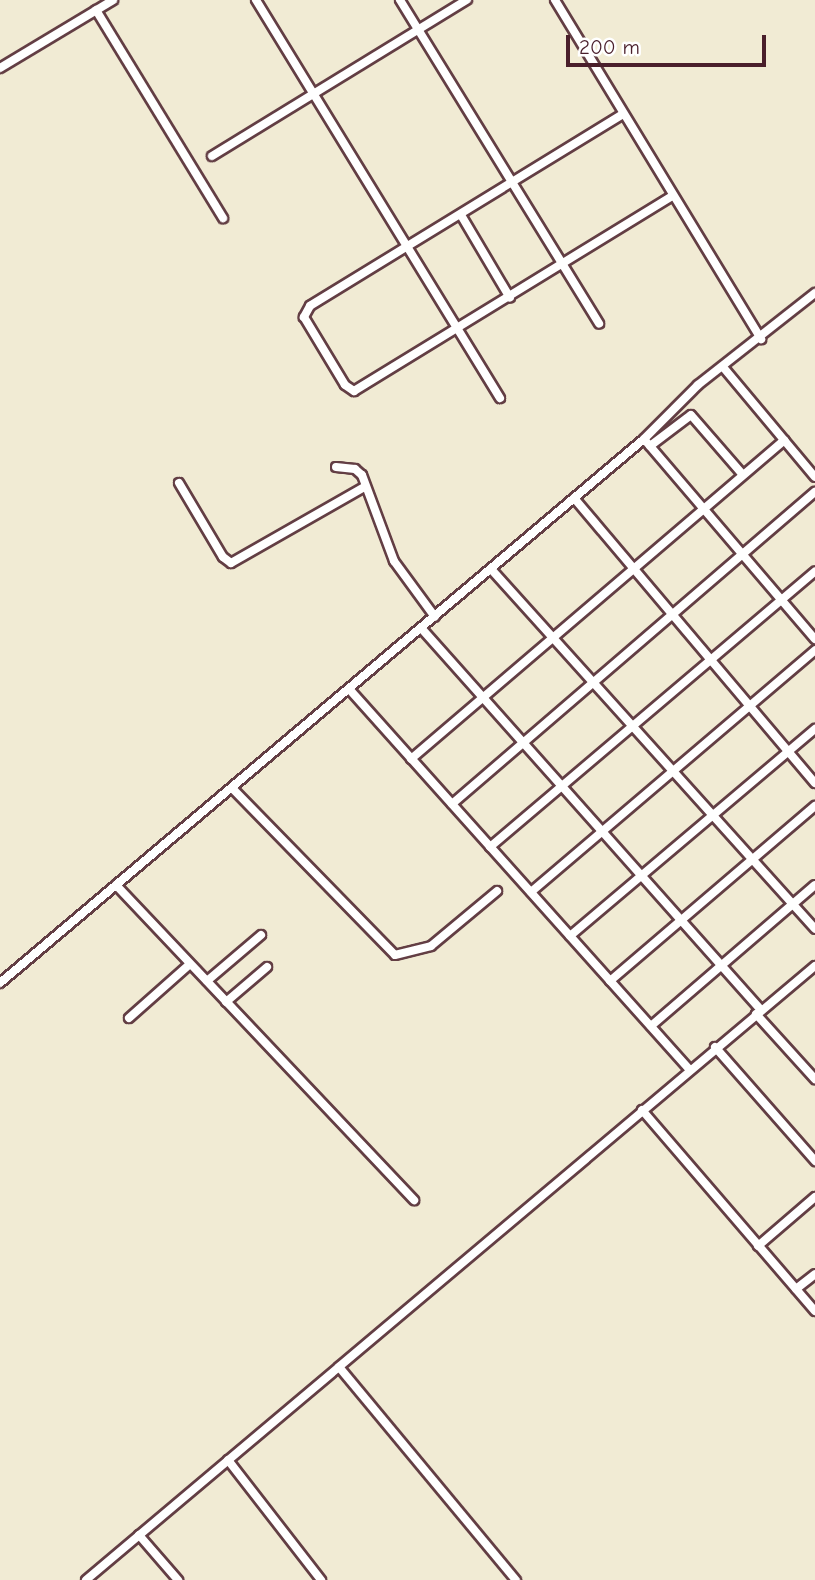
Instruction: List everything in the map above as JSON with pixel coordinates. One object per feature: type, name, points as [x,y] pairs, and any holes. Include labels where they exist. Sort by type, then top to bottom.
[{"type":"street","points":[[0,68],[112,0]]},
{"type":"street","points":[[256,0],[500,398]]},
{"type":"street","points":[[400,0],[599,324]]},
{"type":"street","points":[[212,156],[467,0]]},
{"type":"street","points":[[555,0],[761,340]]},
{"type":"street","points":[[96,10],[223,218]]},
{"type":"street","points":[[623,114],[303,313],[345,385],[354,391],[458,330],[672,196]]},
{"type":"street","points":[[461,215],[510,298]]},
{"type":"street","points":[[647,442],[723,367],[761,340],[815,293]]},
{"type":"street","points":[[723,367],[815,477]]},
{"type":"street","points":[[0,983],[574,498],[647,442],[691,415],[743,474]]},
{"type":"street","points":[[411,759],[783,440]]},
{"type":"street","points":[[647,442],[815,639]]},
{"type":"street","points":[[336,467],[359,472],[403,579],[435,617]]},
{"type":"street","points":[[180,483],[223,557],[231,563],[364,487]]},
{"type":"street","points":[[452,804],[815,492]]},
{"type":"street","points":[[574,498],[709,661],[815,783]]},
{"type":"street","points":[[491,569],[815,929]]},
{"type":"street","points":[[490,846],[815,571]]},
{"type":"street","points":[[422,629],[722,965],[815,1079]]},
{"type":"street","points":[[531,892],[815,650]]},
{"type":"street","points":[[350,690],[689,1069]]},
{"type":"street","points":[[570,936],[815,729]]},
{"type":"street","points":[[232,788],[395,955],[431,946],[497,891]]},
{"type":"street","points":[[610,981],[815,806]]},
{"type":"street","points":[[116,885],[414,1200]]},
{"type":"street","points":[[651,1026],[815,885]]},
{"type":"street","points":[[207,981],[261,935]]},
{"type":"street","points":[[129,1018],[190,964]]},
{"type":"street","points":[[86,1580],[689,1069],[815,966]]},
{"type":"street","points":[[226,1002],[267,967]]},
{"type":"street","points":[[715,1048],[815,1161]]},
{"type":"street","points":[[642,1110],[815,1311]]},
{"type":"street","points":[[758,1246],[815,1197]]},
{"type":"street","points":[[796,1289],[815,1274]]},
{"type":"street","points":[[339,1367],[516,1580]]},
{"type":"street","points":[[228,1460],[321,1580]]},
{"type":"street","points":[[139,1535],[178,1580]]}]
